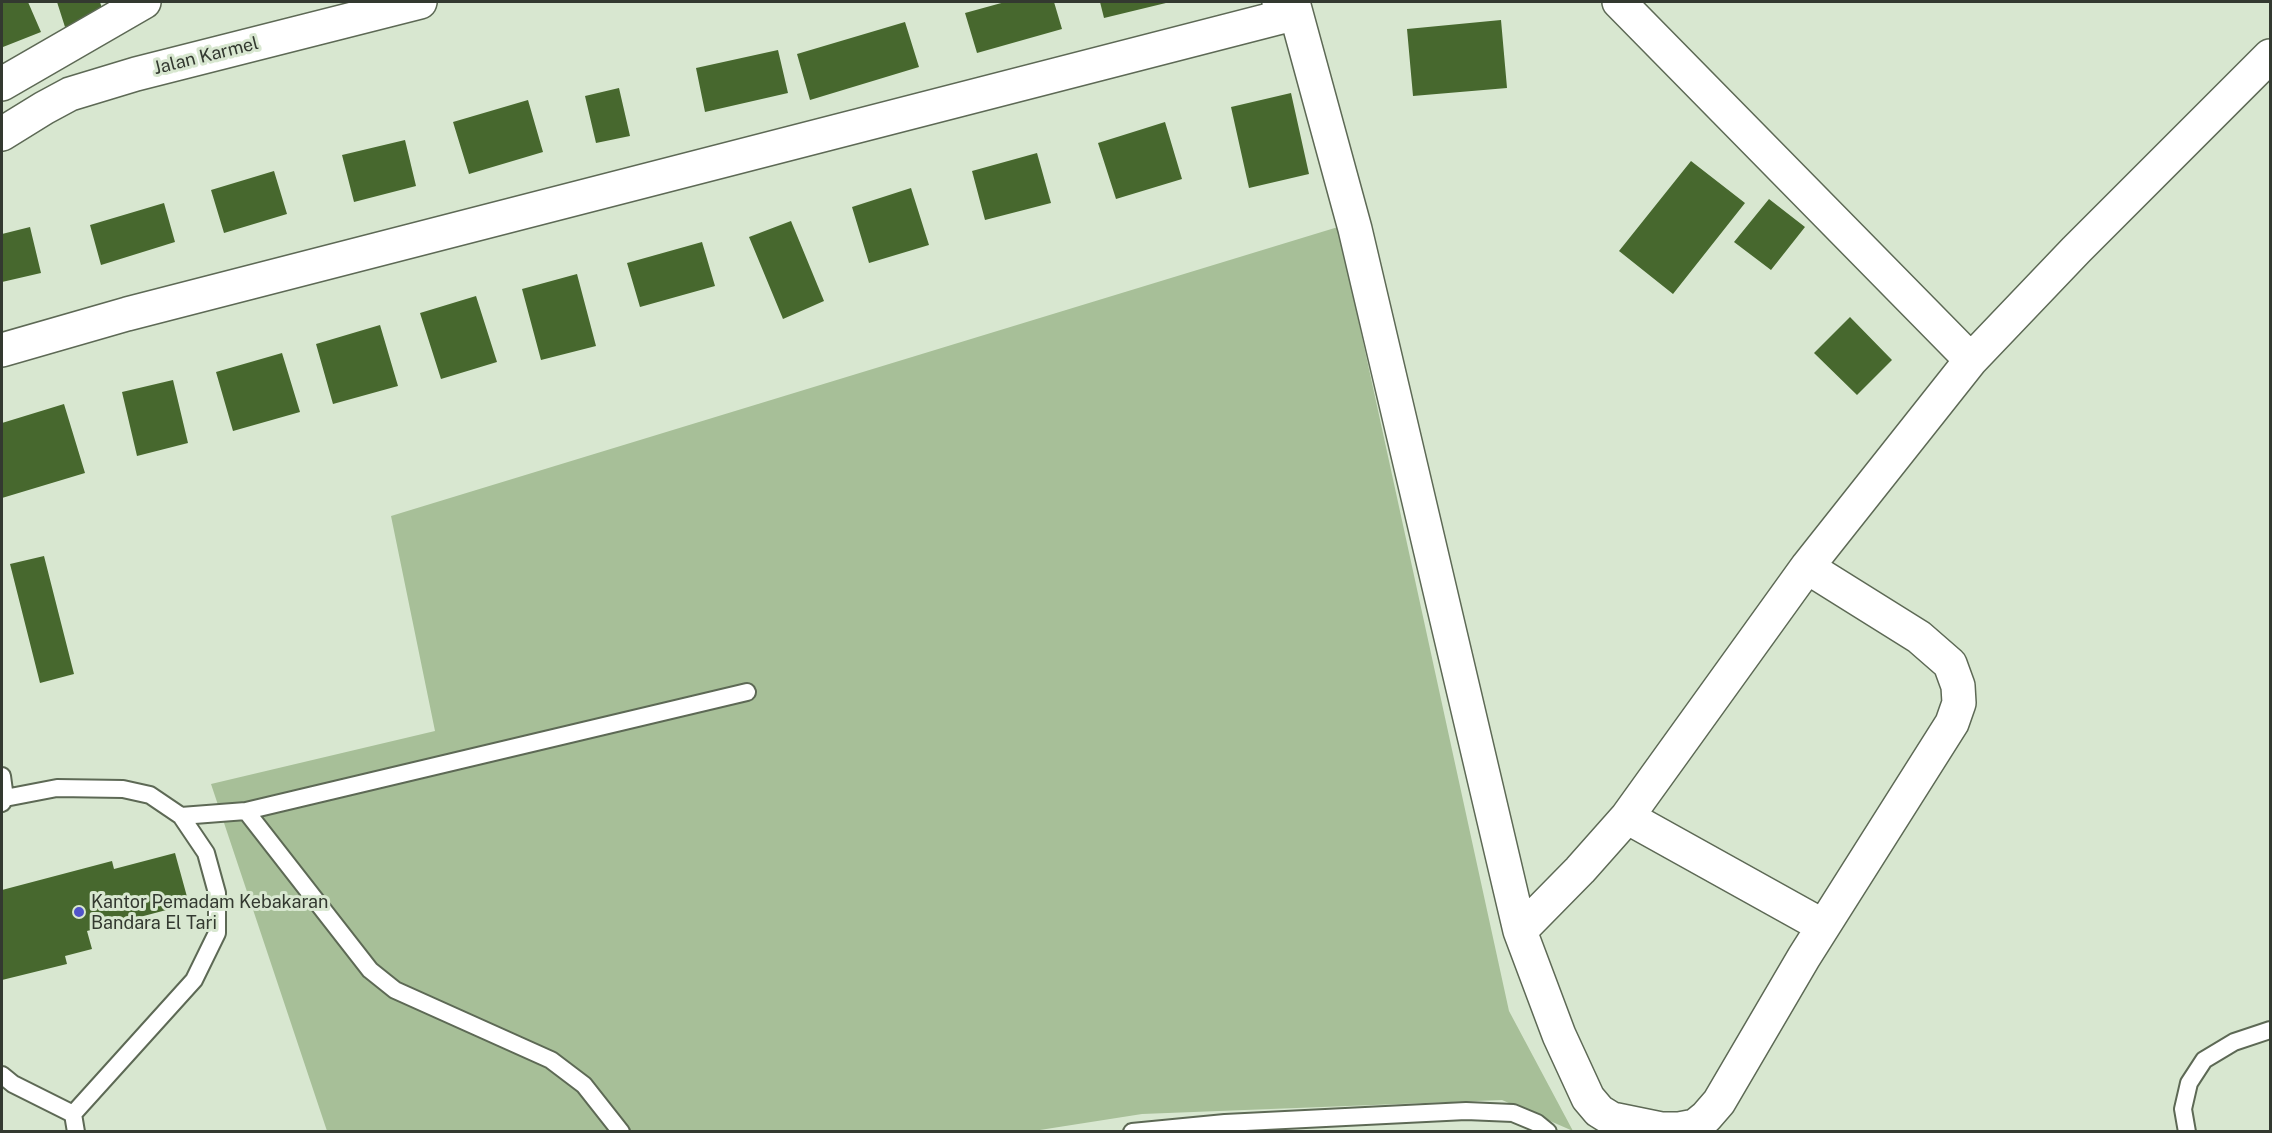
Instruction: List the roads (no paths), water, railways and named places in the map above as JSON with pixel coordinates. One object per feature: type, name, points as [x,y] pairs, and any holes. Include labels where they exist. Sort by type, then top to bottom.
[{"type":"street","points":[[2,84],[144,2]]},
{"type":"street","name":"Jalan Karmel","points":[[2,135],[70,94],[136,74],[420,2]]},
{"type":"street","points":[[1620,2],[1971,360]]},
{"type":"street","points":[[2,350],[1284,7],[1355,229],[1520,931],[1559,1035],[1588,1098],[1599,1111],[1612,1119],[1661,1130],[1679,1130],[1695,1126],[1719,1102],[1823,926],[1952,723],[1959,703],[1958,686],[1950,663],[1918,637],[1807,567]]},
{"type":"street","points":[[1520,931],[1580,870],[1627,817],[1807,567],[1971,360],[2076,250],[2271,56]]},
{"type":"street","points":[[1627,817],[1823,926]]},
{"type":"lane","points":[[181,816],[246,811],[747,692]]},
{"type":"lane","points":[[2,776],[3,800],[57,788],[123,789],[150,795],[181,816],[206,853],[218,893],[218,933],[194,980],[73,1114]]},
{"type":"lane","points":[[246,811],[370,970],[395,990],[551,1059],[584,1085],[621,1131]]},
{"type":"lane","points":[[2187,1131],[2183,1109],[2189,1083],[2204,1059],[2234,1042],[2271,1030]]},
{"type":"lane","points":[[2,1075],[13,1084],[73,1114]]},
{"type":"lane","points":[[1132,1131],[1225,1123],[1466,1111],[1513,1113],[1537,1123],[1548,1131]]},
{"type":"lane","points":[[73,1114],[76,1131]]},
{"type":"place","name":"Kantor Pemadam Kebakaran Bandara El Tari","points":[[79,912]]}]
